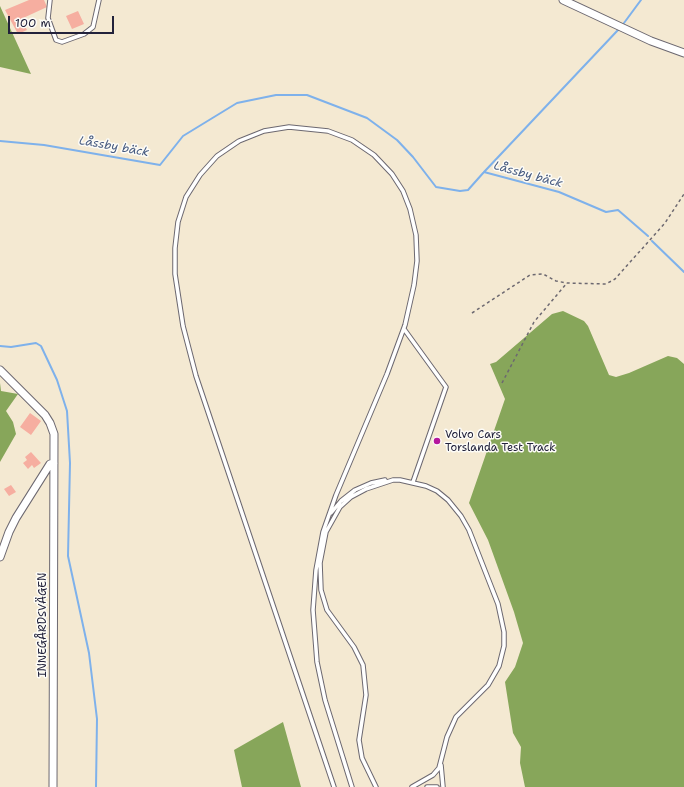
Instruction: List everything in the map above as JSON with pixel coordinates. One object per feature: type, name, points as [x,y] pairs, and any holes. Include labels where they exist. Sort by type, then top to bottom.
[{"type":"street","points":[[563,0],[652,41],[684,53]]},
{"type":"street","name":"INNEGÅRDSVÄGEN","points":[[0,370],[50,423],[54,434],[53,787]]},
{"type":"street","points":[[0,557],[8,532],[16,518],[50,464],[54,463]]},
{"type":"lane","points":[[50,0],[48,18],[52,33],[56,40],[62,42],[84,34],[93,27],[99,0]]},
{"type":"lane","points":[[334,787],[204,401],[183,326],[175,274],[176,235],[186,197],[200,175],[217,156],[239,141],[250,136],[276,129],[302,127],[321,129],[340,135],[363,147],[383,164],[396,179],[406,197],[415,226],[417,260],[414,285],[404,329],[392,362],[343,476],[327,519],[318,558],[314,590],[314,642],[325,700],[352,787]]},
{"type":"lane","points":[[404,329],[446,387],[413,482]]},
{"type":"lane","points":[[376,787],[362,758],[359,740],[366,695],[362,665],[354,647],[328,610],[321,590],[320,562],[326,532],[340,507],[360,492],[393,480]]},
{"type":"lane","points":[[327,519],[340,501],[355,490],[371,483],[393,480],[413,482],[437,491],[448,500],[461,516],[472,537],[498,604],[504,632],[503,650],[499,666],[488,685],[456,717],[447,737],[441,765],[443,787]]},
{"type":"lane","points":[[412,787],[433,775],[441,765]]},
{"type":"lane","points":[[427,787],[437,787]]},
{"type":"path","points":[[472,313],[530,275],[544,274],[556,281],[567,283],[606,284],[615,279],[664,222],[684,194]]},
{"type":"path","points":[[502,383],[534,322],[567,283]]},
{"type":"green space","points":[[0,6],[31,74],[0,67]]},
{"type":"green space","points":[[563,311],[584,321],[588,326],[609,375],[616,377],[629,373],[668,356],[677,358],[684,364],[684,787],[525,787],[520,763],[521,747],[513,733],[505,682],[515,667],[523,643],[514,612],[488,540],[469,503],[505,399],[490,364],[496,362],[552,314]]},
{"type":"green space","points":[[0,383],[1,391],[18,394],[6,411],[13,422],[16,434],[0,462]]},
{"type":"green space","points":[[283,722],[301,787],[242,787],[234,750]]},
{"type":"building","points":[[29,0],[44,0],[47,7],[21,19],[27,30],[18,34],[5,10]]},
{"type":"building","points":[[78,11],[84,24],[72,29],[66,16]]},
{"type":"building","points":[[30,413],[41,421],[31,435],[20,427]]},
{"type":"building","points":[[31,452],[41,463],[34,468],[32,465],[28,469],[23,463],[27,460],[25,457]]},
{"type":"building","points":[[11,485],[16,492],[9,496],[4,489]]},
{"type":"waterway","points":[[624,23],[641,0]]},
{"type":"waterway","points":[[484,172],[618,30]]},
{"type":"waterway","name":"Låssby bäck","points":[[0,141],[44,145],[160,165],[183,136],[237,103],[276,95],[307,95],[367,118],[397,140],[413,157],[436,187],[460,191],[468,190],[484,172],[559,192],[606,212],[618,210],[648,236]]},
{"type":"waterway","points":[[652,241],[684,272]]},
{"type":"waterway","points":[[0,346],[11,347],[36,343],[41,346],[57,380],[67,411],[70,463],[68,556],[89,653],[97,719],[96,787]]},
{"type":"place","name":"Volvo Cars Torslanda Test Track","points":[[437,441]]}]
